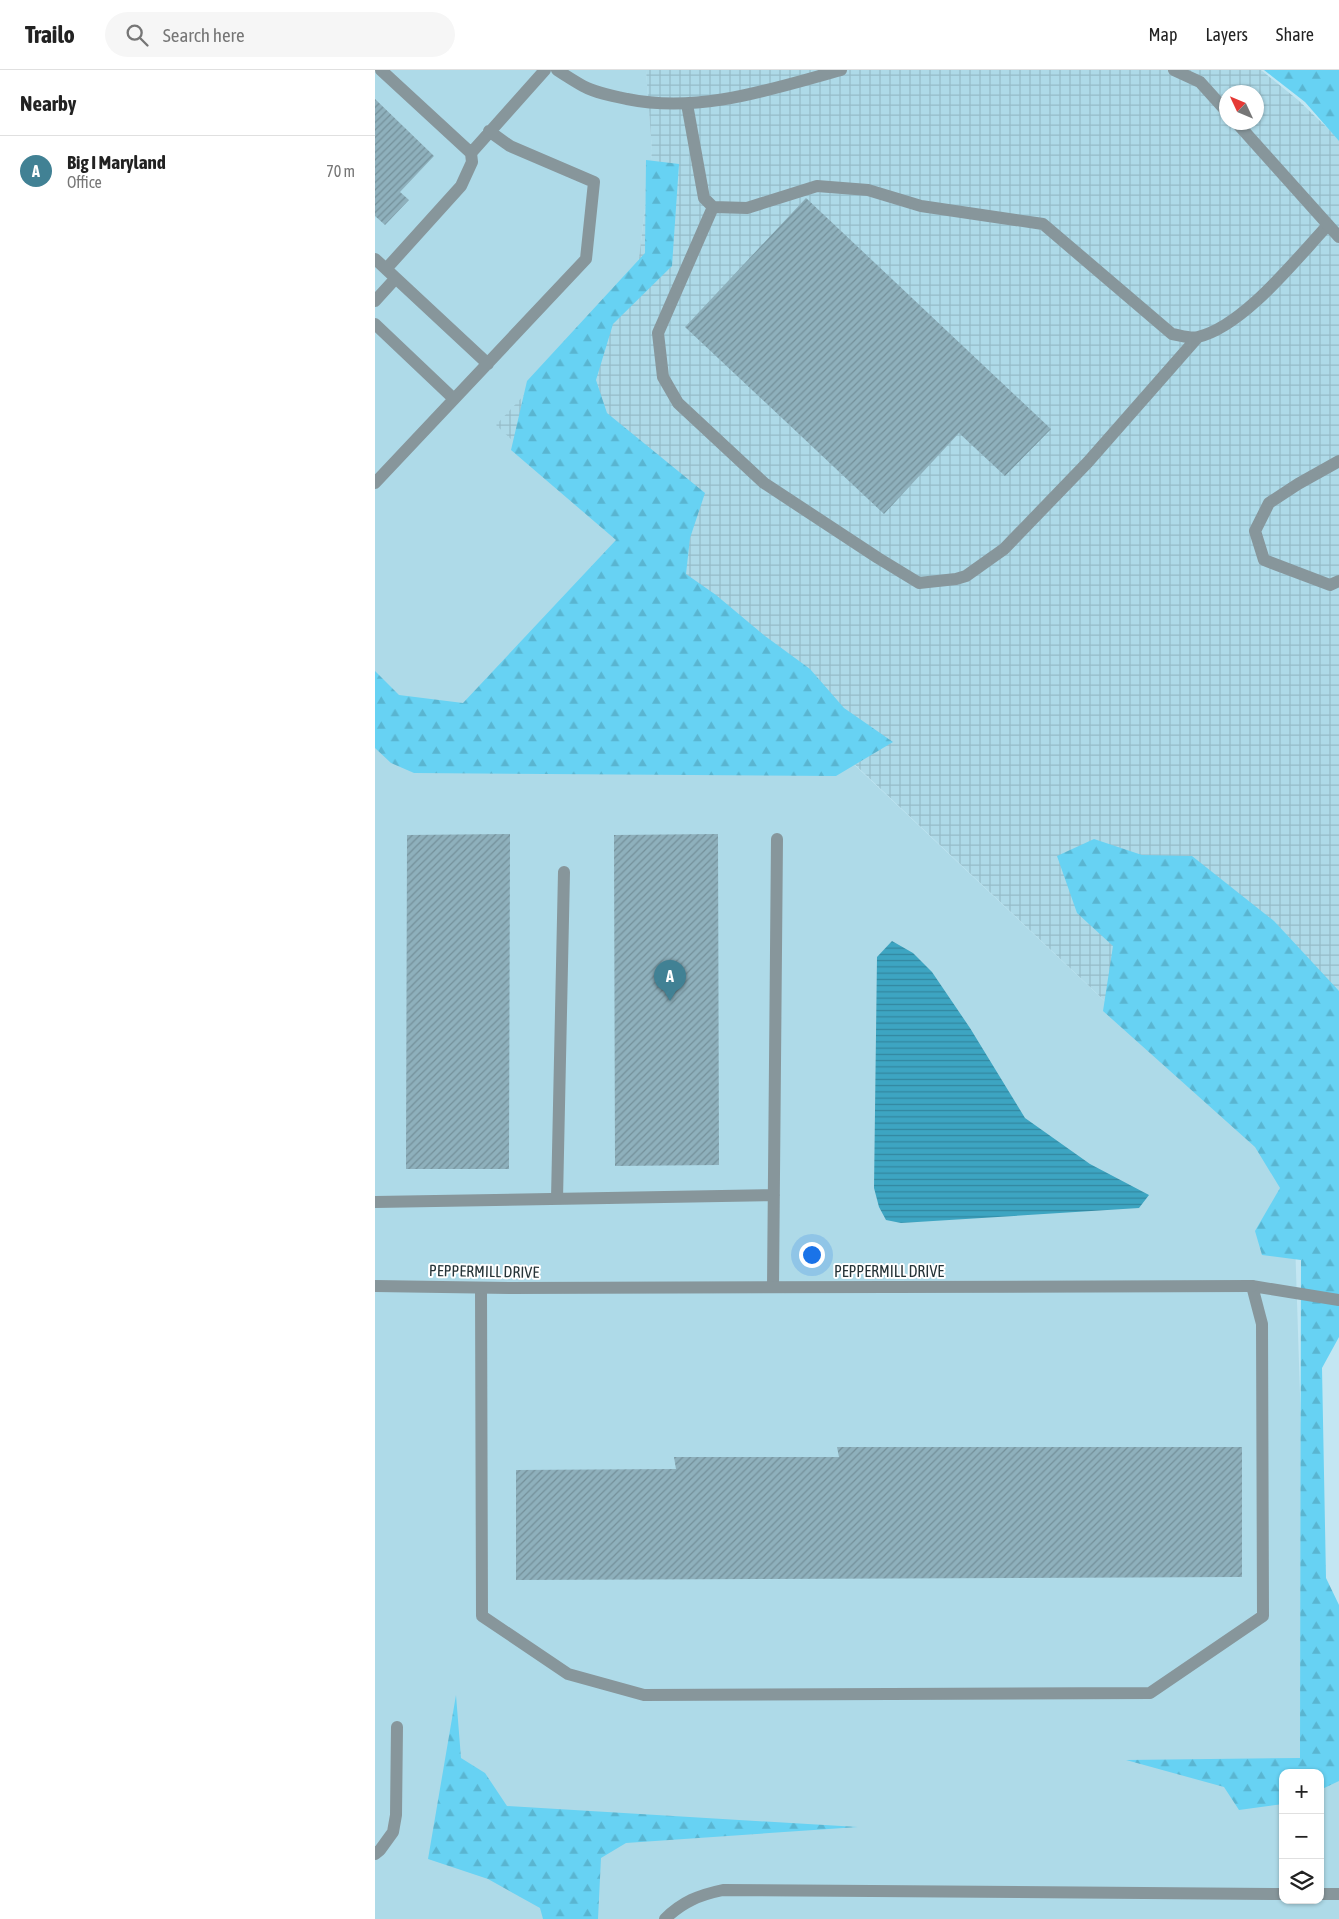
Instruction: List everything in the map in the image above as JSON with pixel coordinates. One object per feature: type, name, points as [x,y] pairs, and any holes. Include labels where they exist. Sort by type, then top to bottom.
[{"type":"street","points":[[381,70],[471,153],[472,162],[461,186],[386,269]]},
{"type":"street","points":[[471,153],[545,70]]},
{"type":"street","points":[[557,70],[584,87],[614,97],[649,104],[687,104],[731,99],[841,70]]},
{"type":"street","points":[[1174,70],[1200,82],[1219,103]]},
{"type":"street","points":[[687,104],[704,198],[713,207],[747,208],[817,186],[868,190],[921,206],[1043,224],[1172,334],[1197,338]]},
{"type":"street","points":[[1243,130],[1339,237]]},
{"type":"street","points":[[375,483],[586,259],[594,182],[510,146],[489,131]]},
{"type":"street","points":[[713,207],[658,333],[663,376],[678,403],[764,483],[919,583],[966,576],[1004,548],[1088,462],[1197,338],[1229,324],[1259,299],[1328,225]]},
{"type":"street","points":[[375,259],[487,364]]},
{"type":"street","points":[[375,301],[395,279]]},
{"type":"street","points":[[375,324],[455,399]]},
{"type":"street","points":[[1339,461],[1269,503],[1255,532],[1264,560],[1330,585],[1339,581]]},
{"type":"street","points":[[773,1287],[777,839]]},
{"type":"street","points":[[557,1199],[563,872]]},
{"type":"street","points":[[375,1202],[774,1195]]},
{"type":"street","name":"PEPPERMILL DRIVE","points":[[375,1286],[481,1288],[1253,1286],[1339,1300]]},
{"type":"street","points":[[481,1288],[482,1616],[569,1674],[644,1696],[1151,1693],[1263,1616],[1262,1324],[1253,1286]]},
{"type":"street","points":[[375,1854],[393,1832],[396,1815],[397,1727]]},
{"type":"street","points":[[665,1919],[689,1900],[703,1894],[723,1890],[1279,1894]]},
{"type":"street","points":[[1324,1894],[1339,1894]]},
{"type":"shaded area","points":[[375,70],[646,70],[652,151],[637,274],[647,569],[1293,1179],[1311,1732],[1339,1751],[1339,1919],[375,1919]]},
{"type":"shaded area","points":[[646,70],[1261,70],[1298,100],[1339,139],[1339,1121],[1293,1179],[496,425],[637,274],[652,151]]},
{"type":"shaded area","points":[[892,941],[913,953],[932,972],[970,1028],[1025,1118],[1090,1164],[1149,1195],[1139,1208],[901,1223],[886,1220],[879,1207],[874,1188],[877,957]]},
{"type":"green space","points":[[1264,70],[1339,70],[1339,141],[1305,102]]},
{"type":"green space","points":[[646,160],[679,164],[672,266],[613,324],[596,380],[607,413],[705,493],[690,538],[686,574],[716,595],[765,636],[810,669],[844,708],[893,742],[836,776],[414,773],[391,763],[375,748],[375,671],[399,695],[463,703],[616,540],[511,450],[527,381],[645,253]]},
{"type":"green space","points":[[1094,839],[1142,855],[1192,856],[1274,921],[1339,991],[1339,1337],[1322,1368],[1326,1578],[1339,1605],[1339,1781],[1324,1788],[1324,1769],[1279,1769],[1279,1805],[1239,1810],[1224,1787],[1126,1760],[1300,1758],[1301,1260],[1262,1255],[1255,1231],[1280,1188],[1255,1147],[1103,1011],[1113,946],[1077,913],[1057,856]]},
{"type":"green space","points":[[456,1695],[461,1758],[485,1773],[507,1806],[858,1827],[626,1843],[601,1858],[598,1919],[543,1919],[540,1908],[488,1879],[428,1859]]},
{"type":"building","points":[[375,99],[434,156],[400,192],[409,200],[385,225],[375,216]]},
{"type":"building","points":[[806,198],[1051,429],[1005,476],[959,433],[884,514],[685,327]]},
{"type":"building","points":[[510,834],[509,1169],[406,1169],[407,835]]},
{"type":"building","points":[[718,834],[719,1165],[615,1166],[614,835]]},
{"type":"building","points":[[837,1447],[1242,1447],[1242,1577],[516,1580],[516,1470],[676,1469],[674,1457],[839,1457]]},
{"type":"place","name":"Big I Maryland","points":[[670,1001]]}]
